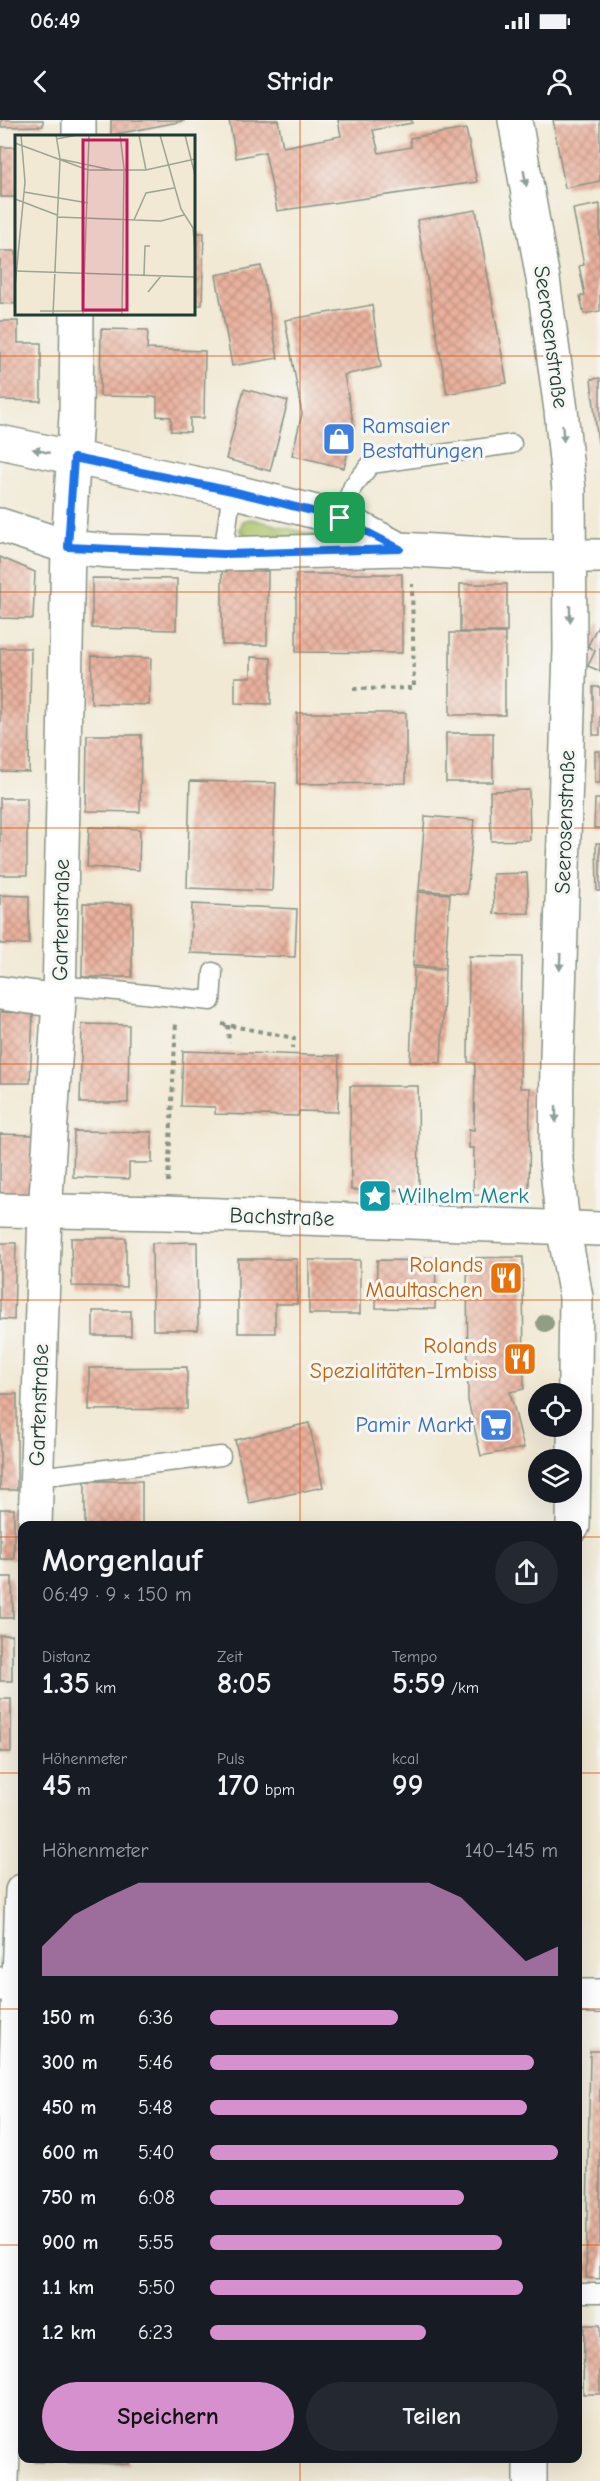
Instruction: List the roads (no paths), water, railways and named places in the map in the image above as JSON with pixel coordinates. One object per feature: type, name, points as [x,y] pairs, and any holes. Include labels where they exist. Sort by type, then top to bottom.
[{"type":"street","name":"Seerosenstraße","points":[[515,120],[543,279],[561,410],[569,490],[585,555],[570,650],[557,1056],[556,1179],[562,1226],[576,1297],[573,1521]]},
{"type":"street","name":"Gartenstraße","points":[[35,1521],[45,1212],[59,992],[68,547],[74,458],[77,315]]},
{"type":"street","points":[[0,442],[232,491],[340,518],[406,549]]},
{"type":"street","points":[[0,525],[68,547],[224,554],[406,549],[585,555]]},
{"type":"street","points":[[0,993],[59,992]]},
{"type":"street","name":"Bachstraße","points":[[0,1210],[166,1213],[600,1229]]},
{"type":"street","points":[[2,2481],[14,1984],[18,1938]]},
{"type":"street","points":[[582,1996],[600,1996]]},
{"type":"street","points":[[530,2463],[530,2481]]},
{"type":"lane","points":[[340,518],[353,486],[371,464],[512,444]]},
{"type":"lane","points":[[224,554],[232,491]]},
{"type":"lane","points":[[59,992],[211,1001],[213,972]]},
{"type":"lane","points":[[36,1477],[221,1456]]},
{"type":"lane","points":[[582,2293],[600,2293]]},
{"type":"place","name":"Ramsaier Bestattungen","points":[[339,439]]},
{"type":"place","name":"Wilhelm Merk","points":[[375,1196]]},
{"type":"place","name":"Rolands Maultaschen","points":[[506,1278]]},
{"type":"place","name":"Rolands Spezialitäten-Imbiss","points":[[520,1359]]},
{"type":"place","name":"Pamir Markt","points":[[496,1425]]}]
